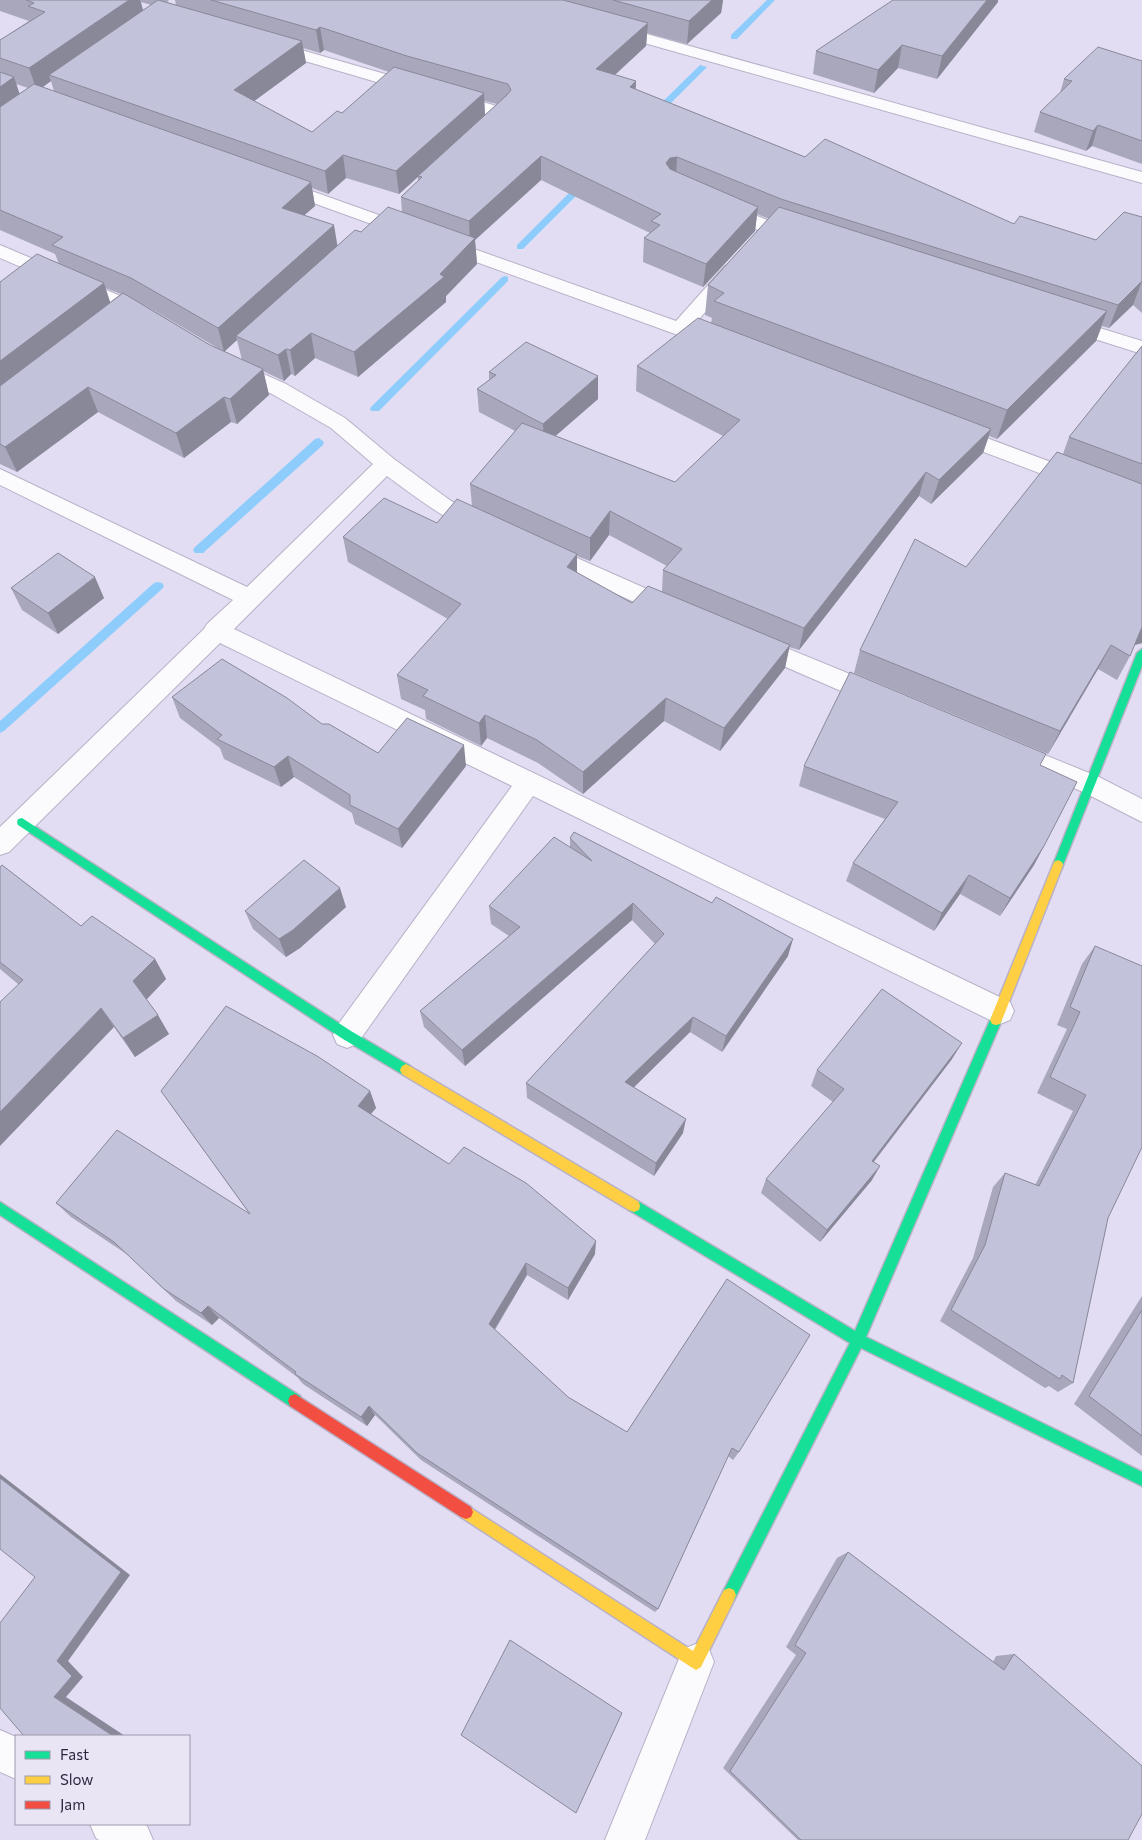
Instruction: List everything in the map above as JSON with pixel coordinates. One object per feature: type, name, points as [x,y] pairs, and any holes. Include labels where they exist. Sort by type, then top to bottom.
[{"type":"street","points":[[594,25],[1142,178]]},
{"type":"street","points":[[256,42],[501,114],[473,139]]},
{"type":"street","points":[[262,178],[680,328],[736,350]]},
{"type":"street","points":[[710,202],[757,242]]},
{"type":"street","points":[[680,328],[757,242],[788,234]]},
{"type":"street","points":[[0,252],[122,313],[162,326]]},
{"type":"street","points":[[1049,318],[1142,348]]},
{"type":"street","points":[[227,358],[338,423],[386,464],[443,506],[502,533]]},
{"type":"street","points":[[930,423],[1142,504]]},
{"type":"street","points":[[0,844],[215,630],[386,464]]},
{"type":"street","points":[[0,476],[249,598]]},
{"type":"street","points":[[528,544],[696,620]]},
{"type":"street","points":[[215,630],[1000,1011]]},
{"type":"street","points":[[733,635],[898,704]]},
{"type":"street","points":[[625,1840],[696,1662],[858,1340],[1000,1011],[1142,654]]},
{"type":"street","points":[[989,742],[1090,784],[1142,812]]},
{"type":"street","points":[[348,1035],[528,783]]},
{"type":"street","points":[[22,822],[348,1035],[858,1340],[1142,1479]]},
{"type":"street","points":[[0,1208],[696,1662]]},
{"type":"street","points":[[0,1749],[15,1759]]},
{"type":"street","points":[[111,1825],[133,1840]]},
{"type":"building","points":[[26,0],[129,0],[29,68],[0,58],[0,40],[45,12],[28,6],[34,3]]},
{"type":"building","points":[[158,0],[302,41],[234,90],[312,132],[337,111],[342,113],[394,67],[484,93],[396,171],[343,155],[325,171],[49,75]]},
{"type":"building","points":[[211,0],[563,0],[648,23],[596,69],[636,81],[630,87],[805,157],[825,139],[1014,224],[1020,216],[1096,240],[1124,212],[1142,217],[1142,281],[1118,305],[781,199],[677,157],[670,158],[666,163],[670,169],[758,207],[706,264],[644,238],[660,225],[651,221],[661,214],[541,156],[469,221],[401,197],[422,177],[418,176],[507,95],[511,90],[508,84],[407,56],[320,27],[316,30]]},
{"type":"building","points":[[613,0],[712,0],[689,21]]},
{"type":"building","points":[[893,0],[987,0],[942,56],[902,45],[878,70],[816,51]]},
{"type":"building","points":[[1098,47],[1142,61],[1142,141],[1098,125],[1093,131],[1040,112],[1072,81],[1064,79]]},
{"type":"building","points":[[0,72],[14,77],[0,87]]},
{"type":"building","points":[[34,84],[311,182],[282,208],[334,225],[218,328],[131,278],[52,245],[63,237],[0,210],[0,107]]},
{"type":"building","points":[[388,207],[475,238],[440,274],[444,277],[354,352],[311,333],[290,350],[286,349],[278,355],[236,336],[355,230],[361,232]]},
{"type":"building","points":[[779,207],[1107,311],[1007,410],[714,301],[724,293],[708,285]]},
{"type":"building","points":[[37,254],[104,283],[0,361],[0,282]]},
{"type":"building","points":[[123,293],[210,345],[263,369],[230,399],[224,397],[176,433],[88,387],[5,447],[0,444],[0,386]]},
{"type":"building","points":[[698,318],[991,429],[939,480],[926,472],[804,628],[663,570],[682,549],[610,511],[590,538],[470,484],[522,423],[675,482],[740,420],[637,366]]},
{"type":"building","points":[[526,342],[598,376],[543,424],[477,389],[496,375],[489,372]]},
{"type":"building","points":[[1142,346],[1142,464],[1069,437]]},
{"type":"building","points":[[1057,452],[1142,484],[1142,627],[1130,656],[1111,645],[1060,731],[860,650],[915,539],[966,567]]},
{"type":"building","points":[[384,498],[437,523],[457,499],[577,554],[567,567],[632,603],[648,586],[790,645],[724,728],[666,698],[583,772],[537,740],[485,715],[479,723],[423,696],[428,690],[397,675],[461,604],[343,537]]},
{"type":"building","points":[[58,553],[95,577],[48,613],[11,588]]},
{"type":"building","points":[[222,659],[287,698],[322,724],[329,724],[378,753],[407,718],[464,745],[398,829],[350,805],[350,795],[288,756],[274,767],[217,739],[222,735],[172,697]]},
{"type":"building","points":[[850,672],[1046,754],[1040,765],[1077,782],[1044,846],[1010,898],[969,875],[942,913],[853,863],[898,802],[804,766]]},
{"type":"building","points":[[574,832],[712,903],[716,897],[793,939],[726,1036],[693,1017],[625,1082],[686,1119],[656,1163],[526,1083],[664,934],[633,903],[462,1050],[420,1011],[520,927],[489,906],[554,837],[592,861],[570,838]]},
{"type":"building","points":[[304,860],[340,888],[293,930],[279,939],[245,911]]},
{"type":"building","points":[[2,865],[81,926],[92,916],[155,959],[133,981],[158,1015],[123,1038],[101,1008],[0,1112],[0,1002],[23,980],[0,962],[0,867]]},
{"type":"building","points":[[1095,946],[1142,966],[1142,1147],[1108,1218],[1073,1383],[1062,1375],[1060,1379],[951,1310],[985,1245],[1005,1173],[1039,1186],[1086,1095],[1050,1077],[1080,1012],[1070,1007]]},
{"type":"building","points":[[882,989],[962,1043],[872,1161],[880,1166],[827,1230],[766,1179],[844,1089],[817,1070]]},
{"type":"building","points":[[226,1006],[317,1056],[370,1091],[358,1106],[449,1164],[464,1147],[526,1183],[596,1241],[568,1288],[526,1263],[489,1324],[568,1397],[627,1432],[727,1279],[810,1335],[739,1452],[732,1448],[658,1609],[417,1453],[369,1406],[361,1417],[295,1374],[296,1372],[208,1306],[201,1313],[164,1289],[114,1242],[56,1203],[117,1130],[250,1214],[161,1091]]},
{"type":"building","points":[[1142,1310],[1142,1436],[1089,1396]]},
{"type":"building","points":[[0,1478],[121,1572],[57,1661],[72,1676],[54,1697],[111,1735],[23,1735],[0,1708],[0,1623],[35,1577],[0,1549]]},
{"type":"building","points":[[848,1552],[1004,1670],[1014,1654],[1142,1766],[1142,1814],[1128,1840],[801,1840],[730,1771],[806,1653],[795,1645]]},
{"type":"building","points":[[510,1640],[622,1713],[576,1813],[461,1735]]},
{"type":"waterway","points":[[734,37],[771,0]]},
{"type":"waterway","points":[[654,115],[703,67]]},
{"type":"waterway","points":[[520,247],[585,182]]},
{"type":"waterway","points":[[375,409],[505,279]]},
{"type":"waterway","points":[[199,550],[319,442]]},
{"type":"waterway","points":[[0,728],[158,586]]},
{"type":"traffic: fast","points":[[1058,865],[1142,653]]},
{"type":"traffic: fast","points":[[22,822],[347,1035],[406,1070]]},
{"type":"traffic: fast","points":[[729,1595],[858,1340],[996,1020]]},
{"type":"traffic: fast","points":[[634,1206],[858,1340],[1142,1479]]},
{"type":"traffic: fast","points":[[0,1208],[295,1401]]},
{"type":"traffic: slow","points":[[996,1020],[1058,865]]},
{"type":"traffic: slow","points":[[406,1070],[634,1206]]},
{"type":"traffic: slow","points":[[466,1512],[696,1662],[729,1595]]},
{"type":"traffic: jam","points":[[295,1401],[466,1512]]}]
